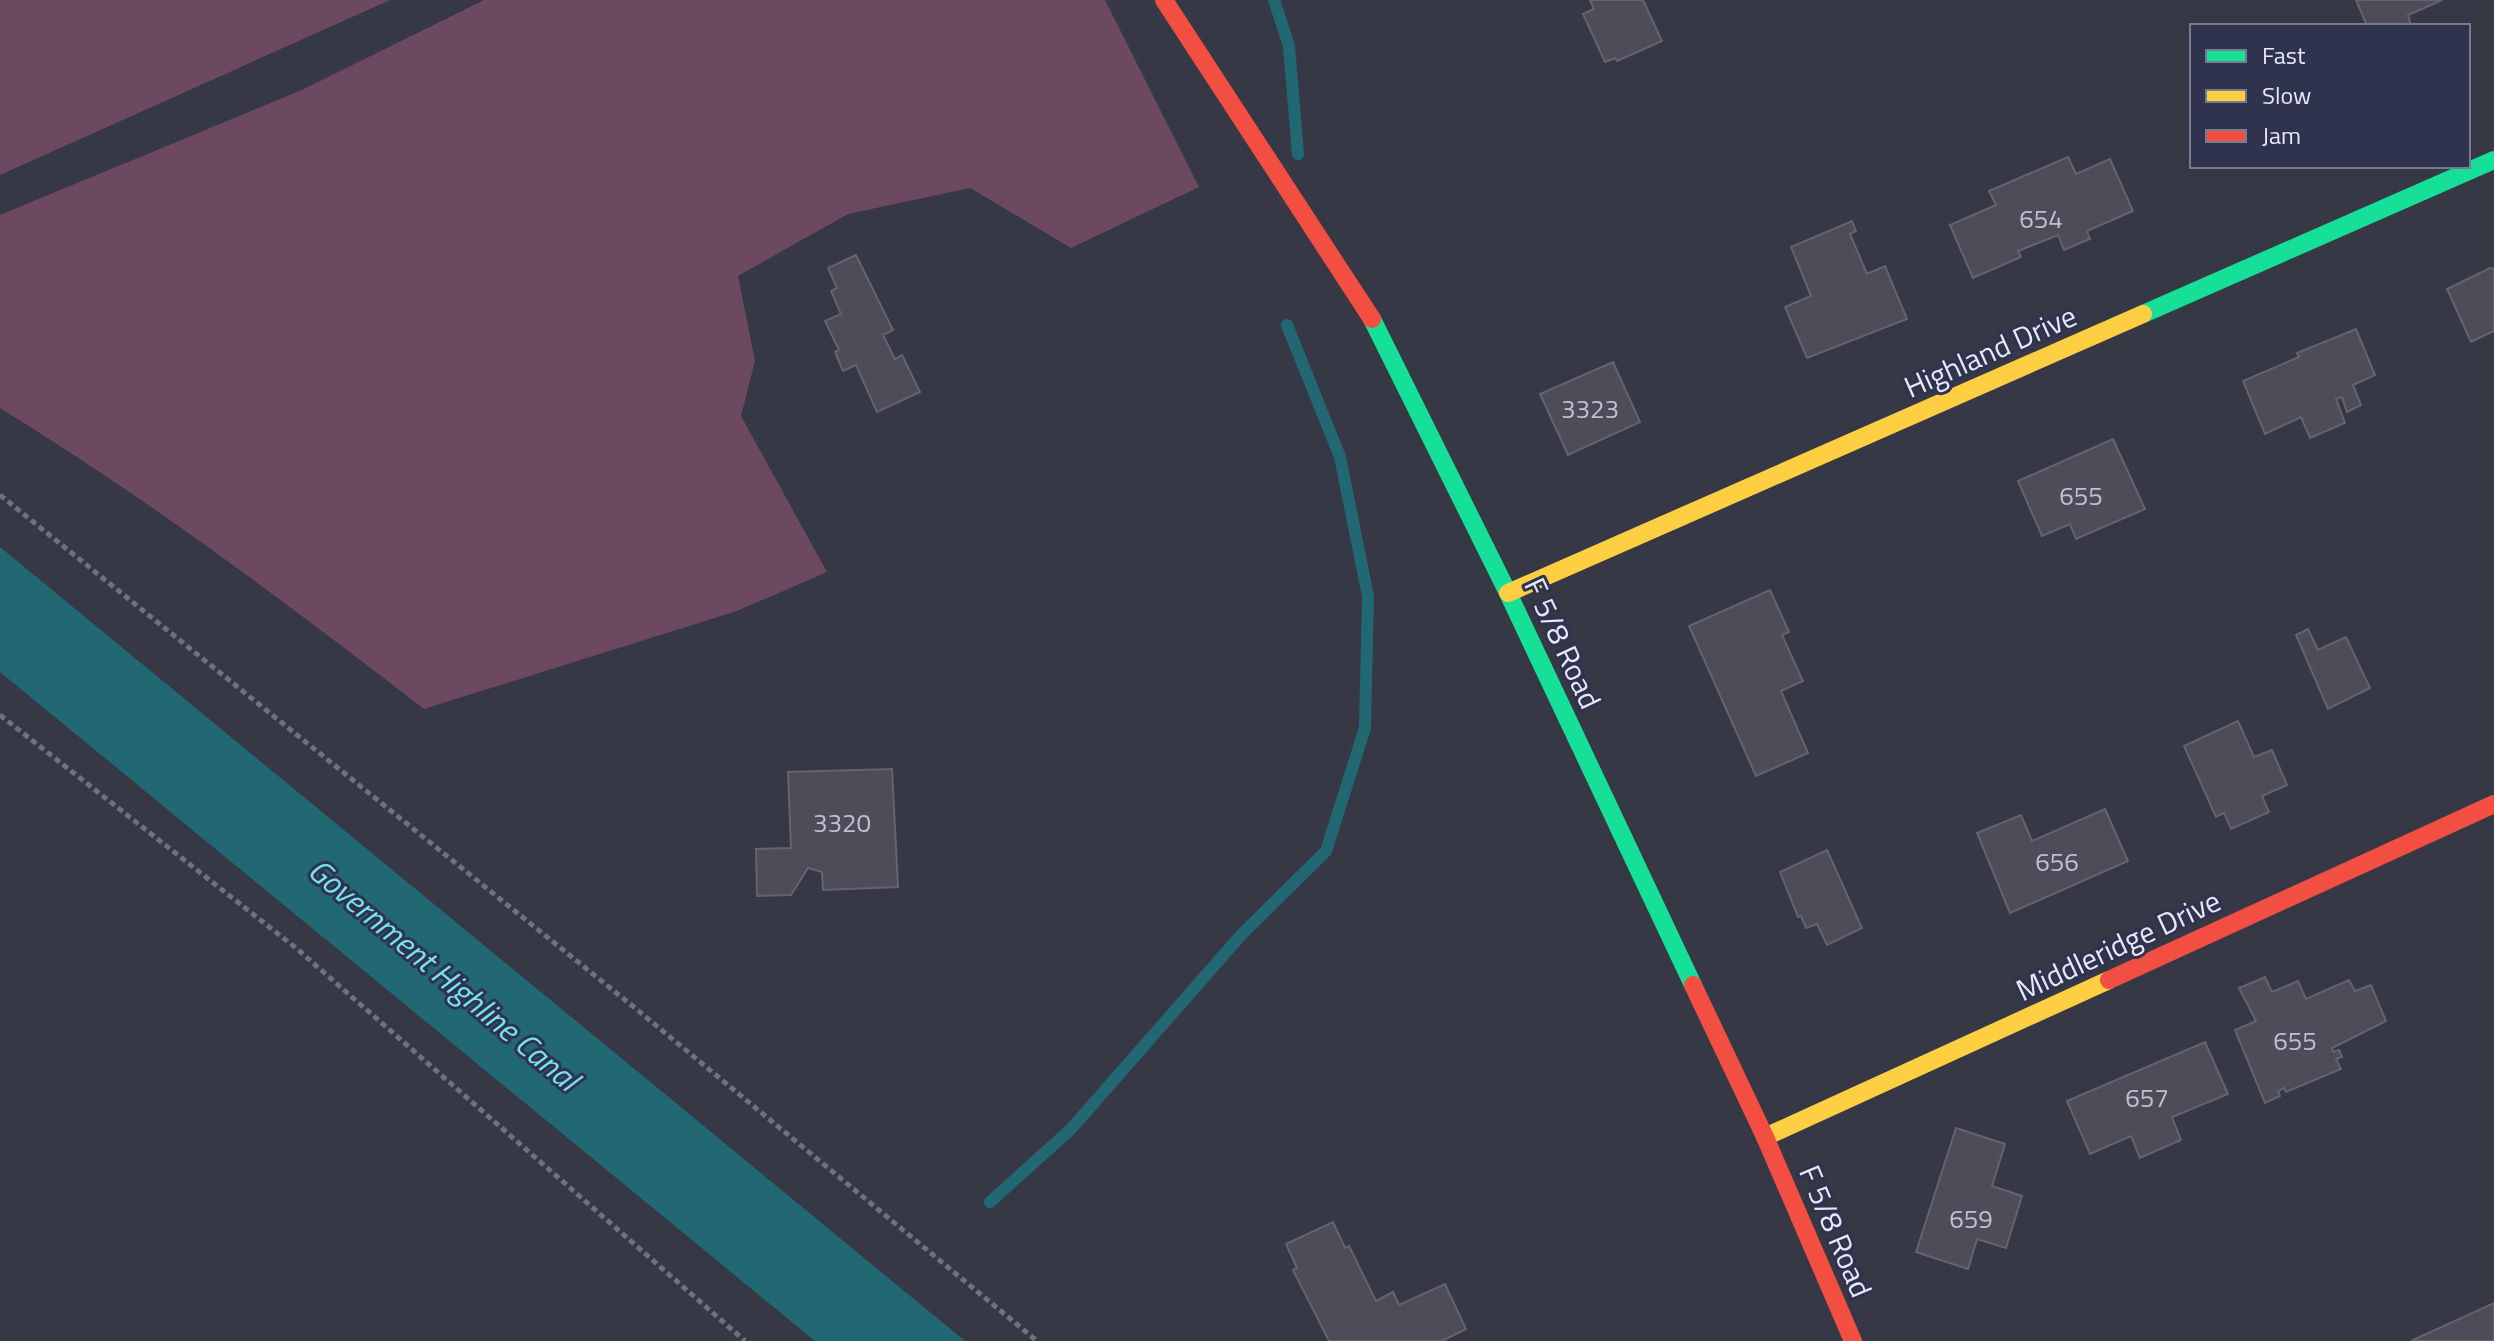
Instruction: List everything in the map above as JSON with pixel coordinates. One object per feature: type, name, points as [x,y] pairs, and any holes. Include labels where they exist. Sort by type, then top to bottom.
[{"type":"street","name":"F 5/8 Road","points":[[1164,0],[1380,331],[1508,593],[1765,1137],[1853,1341]]},
{"type":"street","name":"Highland Drive","points":[[1508,593],[2494,160]]},
{"type":"street","name":"Middleridge Drive","points":[[1765,1137],[2494,804]]},
{"type":"path","points":[[0,495],[635,1008],[1037,1341]]},
{"type":"path","points":[[0,715],[296,948],[745,1341]]},
{"type":"shaded area","points":[[0,0],[390,0],[0,175]]},
{"type":"shaded area","points":[[484,0],[1105,0],[1199,187],[1071,248],[970,188],[848,214],[738,276],[755,361],[741,416],[827,572],[737,611],[424,709],[216,553],[0,408],[0,215],[304,89]]},
{"type":"water","name":"Government Highline Canal","points":[[0,547],[965,1341],[815,1341],[0,672]]},
{"type":"building","points":[[1590,0],[1643,0],[1662,41],[1617,61],[1615,58],[1605,62],[1583,14],[1594,9]]},
{"type":"building","points":[[2356,0],[2442,0],[2408,15],[2410,24],[2366,24]]},
{"type":"building","points":[[2068,157],[2076,174],[2110,159],[2133,211],[2087,231],[2090,239],[2064,250],[2058,235],[2018,251],[2021,257],[1973,278],[1950,225],[1996,205],[1989,191]]},
{"type":"building","points":[[1852,221],[1856,231],[1850,234],[1867,274],[1885,266],[1907,319],[1807,358],[1785,307],[1811,296],[1791,247]]},
{"type":"building","points":[[856,255],[893,330],[883,335],[895,359],[902,355],[920,392],[877,412],[856,365],[843,371],[835,352],[839,350],[825,321],[841,314],[831,291],[837,288],[828,268]]},
{"type":"building","points":[[2490,268],[2494,269],[2494,331],[2471,342],[2447,289]]},
{"type":"building","points":[[2356,329],[2375,375],[2353,385],[2361,405],[2347,412],[2342,397],[2336,399],[2345,423],[2310,438],[2301,417],[2265,434],[2243,381],[2299,357],[2297,353]]},
{"type":"building","points":[[1613,362],[1640,422],[1568,455],[1540,394]]},
{"type":"building","points":[[2113,439],[2145,509],[2076,539],[2070,524],[2042,536],[2018,481]]},
{"type":"building","points":[[1770,590],[1789,632],[1782,635],[1803,681],[1781,691],[1808,753],[1756,776],[1689,626]]},
{"type":"building","points":[[2308,629],[2318,650],[2346,637],[2370,688],[2328,709],[2296,635]]},
{"type":"building","points":[[2238,721],[2254,757],[2272,750],[2287,785],[2262,796],[2269,812],[2231,829],[2224,813],[2216,817],[2184,746]]},
{"type":"building","points":[[892,769],[898,887],[823,890],[822,872],[808,868],[791,895],[757,896],[756,849],[791,848],[788,772]]},
{"type":"building","points":[[2105,809],[2128,861],[2010,913],[1977,833],[2021,815],[2032,841]]},
{"type":"building","points":[[1827,850],[1862,928],[1827,945],[1817,924],[1806,928],[1801,916],[1798,917],[1780,872]]},
{"type":"building","points":[[2265,977],[2272,992],[2298,981],[2306,999],[2349,980],[2355,991],[2371,985],[2386,1021],[2332,1048],[2333,1052],[2339,1050],[2342,1057],[2336,1059],[2341,1069],[2286,1092],[2284,1088],[2278,1091],[2280,1096],[2265,1103],[2235,1030],[2256,1021],[2239,988]]},
{"type":"building","points":[[2205,1042],[2228,1094],[2172,1117],[2181,1140],[2140,1158],[2131,1136],[2090,1154],[2067,1101]]},
{"type":"building","points":[[1956,1128],[2005,1144],[1992,1186],[2022,1196],[2006,1248],[1977,1239],[1968,1269],[1916,1252]]},
{"type":"building","points":[[1333,1222],[1345,1248],[1349,1246],[1376,1301],[1393,1292],[1399,1305],[1445,1284],[1466,1329],[1442,1341],[1329,1341],[1293,1270],[1297,1268],[1286,1244]]},
{"type":"building","points":[[2494,1303],[2494,1341],[2411,1341]]},
{"type":"waterway","points":[[1274,0],[1289,46],[1298,154]]},
{"type":"waterway","points":[[990,1202],[1071,1129],[1242,934],[1326,851],[1365,728],[1368,596],[1340,457],[1287,325]]},
{"type":"traffic: fast","points":[[2143,314],[2494,160]]},
{"type":"traffic: fast","points":[[1372,319],[1508,593],[1693,985]]},
{"type":"traffic: slow","points":[[1508,593],[2143,314]]},
{"type":"traffic: slow","points":[[1765,1137],[2109,980]]},
{"type":"traffic: jam","points":[[1164,0],[1372,319]]},
{"type":"traffic: jam","points":[[2109,980],[2494,804]]},
{"type":"traffic: jam","points":[[1693,985],[1765,1137],[1853,1341]]}]
